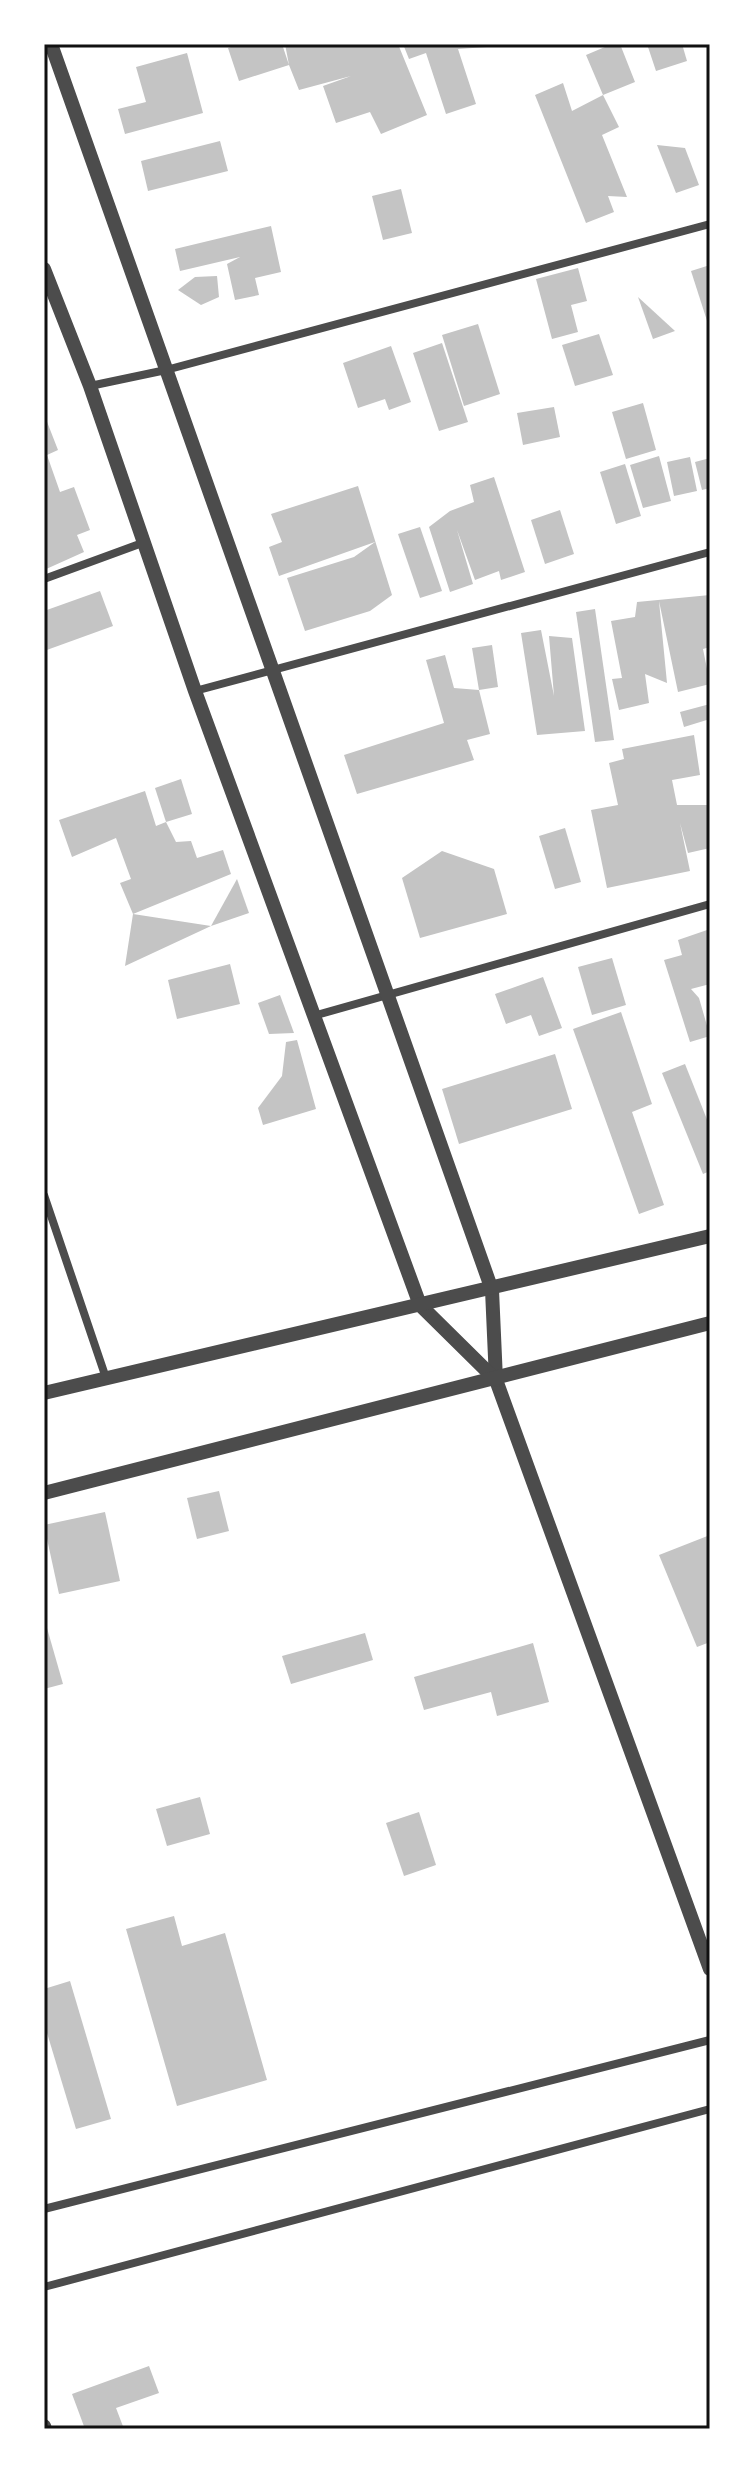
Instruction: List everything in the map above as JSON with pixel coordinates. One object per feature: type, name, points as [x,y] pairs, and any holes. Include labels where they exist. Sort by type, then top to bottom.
[{"type":"street","points":[[44,47],[51,44],[492,1290],[496,1380],[710,1969]]},
{"type":"street","points":[[90,386],[166,370],[710,224]]},
{"type":"street","points":[[44,269],[90,386],[195,691],[420,1305],[496,1380]]},
{"type":"street","points":[[44,579],[146,542]]},
{"type":"street","points":[[195,691],[710,552]]},
{"type":"street","points":[[313,1016],[710,904]]},
{"type":"street","points":[[44,1195],[106,1378]]},
{"type":"street","points":[[44,1393],[492,1290],[710,1236]]},
{"type":"street","points":[[44,1493],[710,1323]]},
{"type":"street","points":[[44,2209],[710,2040]]},
{"type":"street","points":[[44,2287],[710,2109]]},
{"type":"building","points":[[239,44],[282,44],[289,65],[239,81],[228,48]]},
{"type":"building","points":[[285,44],[398,44],[427,115],[381,134],[370,112],[336,123],[323,86],[351,76],[299,90]]},
{"type":"building","points":[[403,44],[485,44],[487,47],[458,49],[476,104],[446,114],[426,53],[409,59]]},
{"type":"building","points":[[612,44],[620,44],[635,82],[603,95],[586,55]]},
{"type":"building","points":[[647,44],[682,44],[687,61],[656,71]]},
{"type":"building","points":[[187,53],[203,113],[125,134],[118,109],[146,102],[136,67]]},
{"type":"building","points":[[563,83],[572,111],[603,95],[619,127],[602,135],[627,197],[608,196],[614,212],[586,223],[535,95]]},
{"type":"building","points":[[220,141],[228,171],[148,191],[141,161]]},
{"type":"building","points":[[657,145],[685,148],[699,185],[676,193]]},
{"type":"building","points":[[401,189],[412,233],[383,240],[372,196]]},
{"type":"building","points":[[271,226],[281,272],[255,278],[259,295],[235,300],[227,264],[240,257],[180,271],[175,249]]},
{"type":"building","points":[[710,265],[710,327],[709,327],[691,271]]},
{"type":"building","points":[[578,268],[587,301],[571,305],[578,332],[552,339],[536,279]]},
{"type":"building","points":[[217,276],[219,297],[201,305],[178,290],[195,277]]},
{"type":"building","points":[[638,297],[675,331],[653,339]]},
{"type":"building","points":[[478,324],[500,394],[464,406],[442,335]]},
{"type":"building","points":[[599,334],[613,375],[575,386],[562,345]]},
{"type":"building","points":[[442,343],[468,422],[439,431],[413,353]]},
{"type":"building","points":[[391,346],[411,402],[389,410],[385,399],[358,408],[343,363]]},
{"type":"building","points":[[643,403],[656,450],[626,459],[612,412]]},
{"type":"building","points":[[554,407],[560,437],[523,445],[517,413]]},
{"type":"building","points":[[44,414],[58,450],[47,455],[60,492],[74,487],[90,530],[77,535],[84,552],[44,570]]},
{"type":"building","points":[[659,456],[671,501],[643,508],[630,465]]},
{"type":"building","points":[[690,457],[697,491],[674,496],[667,462]]},
{"type":"building","points":[[710,458],[710,488],[702,490],[695,462]]},
{"type":"building","points":[[625,464],[641,516],[616,524],[600,472]]},
{"type":"building","points":[[494,477],[525,572],[501,580],[499,571],[475,580],[457,530],[473,584],[450,592],[429,527],[450,511],[474,502],[470,485]]},
{"type":"building","points":[[358,486],[392,595],[370,611],[305,631],[287,578],[354,557],[375,542],[279,576],[269,547],[282,542],[271,514]]},
{"type":"building","points":[[560,510],[574,554],[545,564],[531,520]]},
{"type":"building","points":[[420,527],[442,591],[420,598],[398,534]]},
{"type":"building","points":[[100,591],[113,626],[44,651],[44,611]]},
{"type":"building","points":[[710,595],[710,647],[703,649],[710,684],[678,692],[659,601],[667,683],[645,674],[649,703],[619,710],[612,679],[622,678],[611,621],[635,617],[637,602]]},
{"type":"building","points":[[595,609],[614,740],[595,742],[576,612]]},
{"type":"building","points":[[541,630],[554,696],[549,636],[572,638],[585,731],[537,735],[521,633]]},
{"type":"building","points":[[492,645],[498,687],[479,690],[472,648]]},
{"type":"building","points":[[445,655],[454,688],[479,690],[490,734],[467,740],[474,760],[357,794],[344,755],[444,723],[426,660]]},
{"type":"building","points":[[710,704],[710,719],[684,727],[680,712]]},
{"type":"building","points":[[694,735],[700,775],[672,780],[677,805],[710,805],[710,848],[688,853],[680,823],[690,871],[607,888],[591,810],[618,805],[609,763],[624,759],[622,749]]},
{"type":"building","points":[[181,779],[192,814],[166,822],[155,788]]},
{"type":"building","points":[[145,791],[156,826],[166,822],[176,842],[191,841],[197,858],[223,850],[231,874],[133,914],[120,883],[131,879],[116,838],[72,857],[59,820]]},
{"type":"building","points":[[565,828],[581,882],[555,889],[539,836]]},
{"type":"building","points":[[442,851],[494,869],[507,914],[420,938],[402,878]]},
{"type":"building","points":[[237,879],[249,913],[211,926]]},
{"type":"building","points":[[133,914],[211,926],[125,966]]},
{"type":"building","points":[[710,929],[710,984],[691,989],[699,998],[710,1036],[690,1042],[664,960],[682,955],[678,940]]},
{"type":"building","points":[[612,958],[626,1005],[592,1015],[578,967]]},
{"type":"building","points":[[230,964],[240,1004],[177,1019],[168,980]]},
{"type":"building","points":[[543,977],[562,1028],[539,1036],[531,1015],[506,1024],[495,994]]},
{"type":"building","points":[[280,995],[294,1033],[269,1034],[258,1003]]},
{"type":"building","points":[[621,1012],[652,1104],[632,1112],[664,1205],[639,1214],[573,1029]]},
{"type":"building","points":[[297,1040],[316,1109],[263,1125],[258,1108],[282,1076],[286,1042]]},
{"type":"building","points":[[555,1054],[572,1109],[459,1144],[442,1089]]},
{"type":"building","points":[[685,1064],[710,1127],[710,1171],[703,1174],[662,1073]]},
{"type":"building","points":[[219,1491],[229,1531],[197,1539],[187,1498]]},
{"type":"building","points":[[105,1512],[120,1581],[59,1594],[44,1525]]},
{"type":"building","points":[[710,1535],[710,1642],[697,1647],[659,1555]]},
{"type":"building","points":[[44,1622],[63,1684],[44,1689]]},
{"type":"building","points":[[365,1633],[373,1660],[291,1684],[282,1656]]},
{"type":"building","points":[[533,1643],[549,1702],[497,1716],[491,1692],[424,1710],[414,1677]]},
{"type":"building","points":[[200,1797],[210,1834],[167,1846],[156,1809]]},
{"type":"building","points":[[419,1812],[436,1865],[404,1876],[386,1823]]},
{"type":"building","points":[[174,1916],[182,1946],[225,1933],[267,2080],[177,2106],[126,1929]]},
{"type":"building","points":[[70,1981],[111,2119],[76,2129],[44,2023],[44,1989]]},
{"type":"building","points":[[149,2366],[159,2393],[116,2408],[124,2429],[85,2429],[72,2394]]}]
